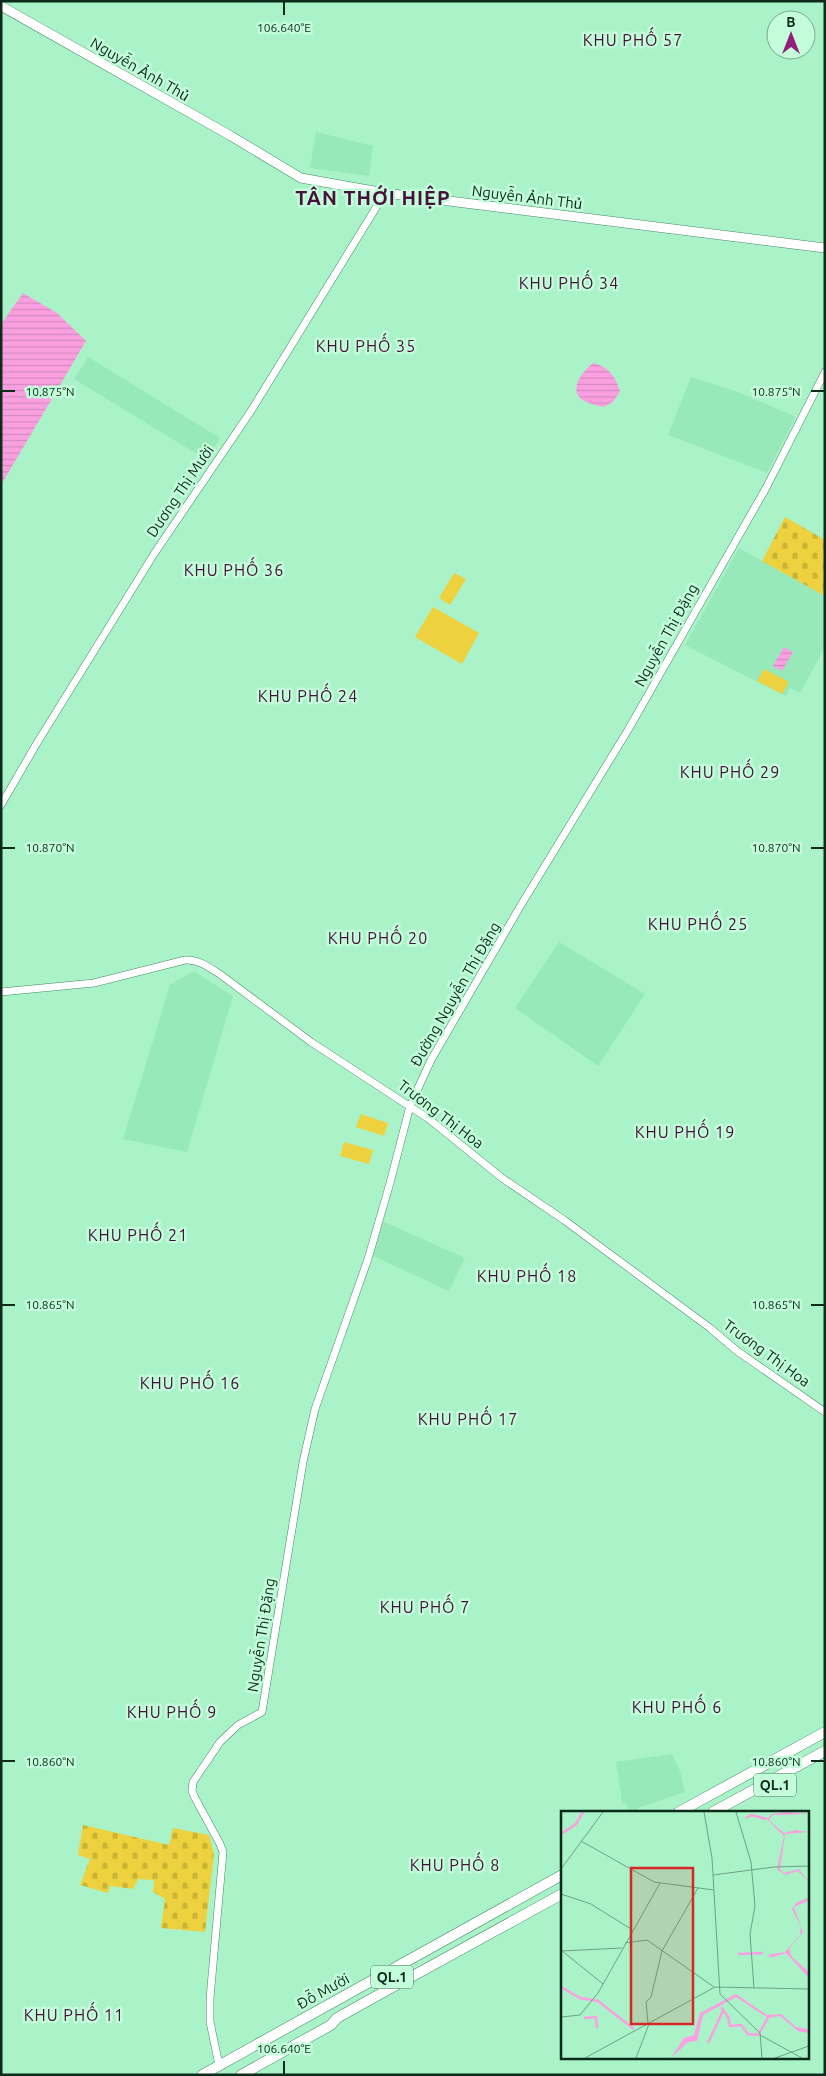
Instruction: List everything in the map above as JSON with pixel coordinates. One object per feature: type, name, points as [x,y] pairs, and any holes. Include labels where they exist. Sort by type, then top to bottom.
[{"type":"highway","name":"QL.1","points":[[681,1811],[825,1732]]},
{"type":"highway","name":"QL.1","points":[[695,1811],[825,1739]]},
{"type":"highway","name":"QL.1","points":[[728,1811],[825,1750]]},
{"type":"highway","name":"QL.1","points":[[714,1811],[825,1758]]},
{"type":"highway","name":"Đỗ Mười","points":[[210,2075],[220,2067],[561,1877]]},
{"type":"highway","name":"Đỗ Mười","points":[[202,2075],[324,2012],[331,2011],[561,1884]]},
{"type":"highway","name":"Đỗ Mười","points":[[241,2075],[331,2025],[337,2018],[561,1895]]},
{"type":"highway","name":"QL.1","points":[[247,2075],[561,1901]]},
{"type":"main road","name":"Nguyễn Ảnh Thủ","points":[[1,6],[232,136],[301,178],[385,193],[825,248]]},
{"type":"street","name":"Dương Thị Mười","points":[[1,805],[36,743],[154,554],[251,411],[385,193]]},
{"type":"street","name":"Nguyễn Thị Đặng","points":[[521,906],[628,730],[671,651],[766,488],[825,372]]},
{"type":"street","name":"Đường Nguyễn Thị Đặng","points":[[390,1183],[410,1106],[431,1060],[521,906]]},
{"type":"street","name":"Trương Thị Hoa","points":[[1,992],[94,983],[192,960],[221,975],[311,1042],[410,1106],[502,1178],[564,1220],[710,1328],[737,1351],[825,1412]]},
{"type":"street","name":"Nguyễn Thị Đặng","points":[[220,2067],[210,2022],[210,1998],[223,1852],[194,1798],[192,1791],[193,1782],[220,1742],[238,1726],[262,1712],[303,1462],[315,1409],[360,1281],[390,1183]]},
{"type":"shaded area","points":[[316,132],[373,146],[369,176],[310,168]]},
{"type":"shaded area","points":[[23,293],[57,313],[86,341],[1,485],[1,324]]},
{"type":"shaded area","points":[[88,357],[220,438],[207,460],[74,379]]},
{"type":"shaded area","points":[[593,363],[611,373],[620,391],[613,402],[603,407],[585,401],[577,393],[576,388],[579,379]]},
{"type":"shaded area","points":[[691,377],[738,392],[796,417],[767,473],[668,435]]},
{"type":"shaded area","points":[[739,548],[825,596],[825,647],[800,693],[790,688],[786,696],[685,645]]},
{"type":"shaded area","points":[[784,647],[793,652],[782,671],[773,666]]},
{"type":"shaded area","points":[[559,942],[645,994],[598,1066],[515,1008]]},
{"type":"shaded area","points":[[194,971],[233,996],[187,1152],[123,1139],[170,985]]},
{"type":"shaded area","points":[[382,1221],[465,1258],[449,1291],[371,1255]]},
{"type":"shaded area","points":[[672,1754],[680,1771],[685,1792],[638,1808],[638,1811],[629,1811],[627,1805],[622,1803],[616,1762]]},
{"type":"green space","points":[[785,517],[825,540],[825,596],[762,561]]},
{"type":"green space","points":[[454,573],[466,579],[450,605],[439,598]]},
{"type":"green space","points":[[433,607],[479,633],[462,664],[415,637]]},
{"type":"green space","points":[[764,669],[789,682],[782,694],[757,681]]},
{"type":"green space","points":[[361,1114],[388,1123],[384,1136],[356,1127]]},
{"type":"green space","points":[[344,1142],[373,1150],[369,1164],[340,1156]]},
{"type":"green space","points":[[83,1825],[169,1845],[173,1828],[209,1835],[214,1854],[205,1932],[161,1928],[165,1899],[153,1892],[154,1880],[138,1879],[133,1889],[110,1886],[108,1893],[80,1885],[90,1859],[78,1855]]},
{"type":"district","name":"KHU PHỐ 57","points":[[633,40]]},
{"type":"district","name":"TÂN THỚI HIỆP","points":[[373,197]]},
{"type":"district","name":"KHU PHỐ 34","points":[[569,283]]},
{"type":"district","name":"KHU PHỐ 35","points":[[366,346]]},
{"type":"district","name":"KHU PHỐ 36","points":[[234,570]]},
{"type":"district","name":"KHU PHỐ 24","points":[[308,696]]},
{"type":"district","name":"KHU PHỐ 29","points":[[730,772]]},
{"type":"district","name":"KHU PHỐ 25","points":[[698,924]]},
{"type":"district","name":"KHU PHỐ 20","points":[[378,938]]},
{"type":"district","name":"KHU PHỐ 19","points":[[685,1132]]},
{"type":"district","name":"KHU PHỐ 21","points":[[138,1235]]},
{"type":"district","name":"KHU PHỐ 18","points":[[527,1276]]},
{"type":"district","name":"KHU PHỐ 16","points":[[190,1383]]},
{"type":"district","name":"KHU PHỐ 17","points":[[468,1419]]},
{"type":"district","name":"KHU PHỐ 7","points":[[425,1607]]},
{"type":"district","name":"KHU PHỐ 6","points":[[677,1707]]},
{"type":"district","name":"KHU PHỐ 9","points":[[172,1712]]},
{"type":"district","name":"KHU PHỐ 8","points":[[455,1865]]},
{"type":"district","name":"KHU PHỐ 11","points":[[74,2015]]}]
